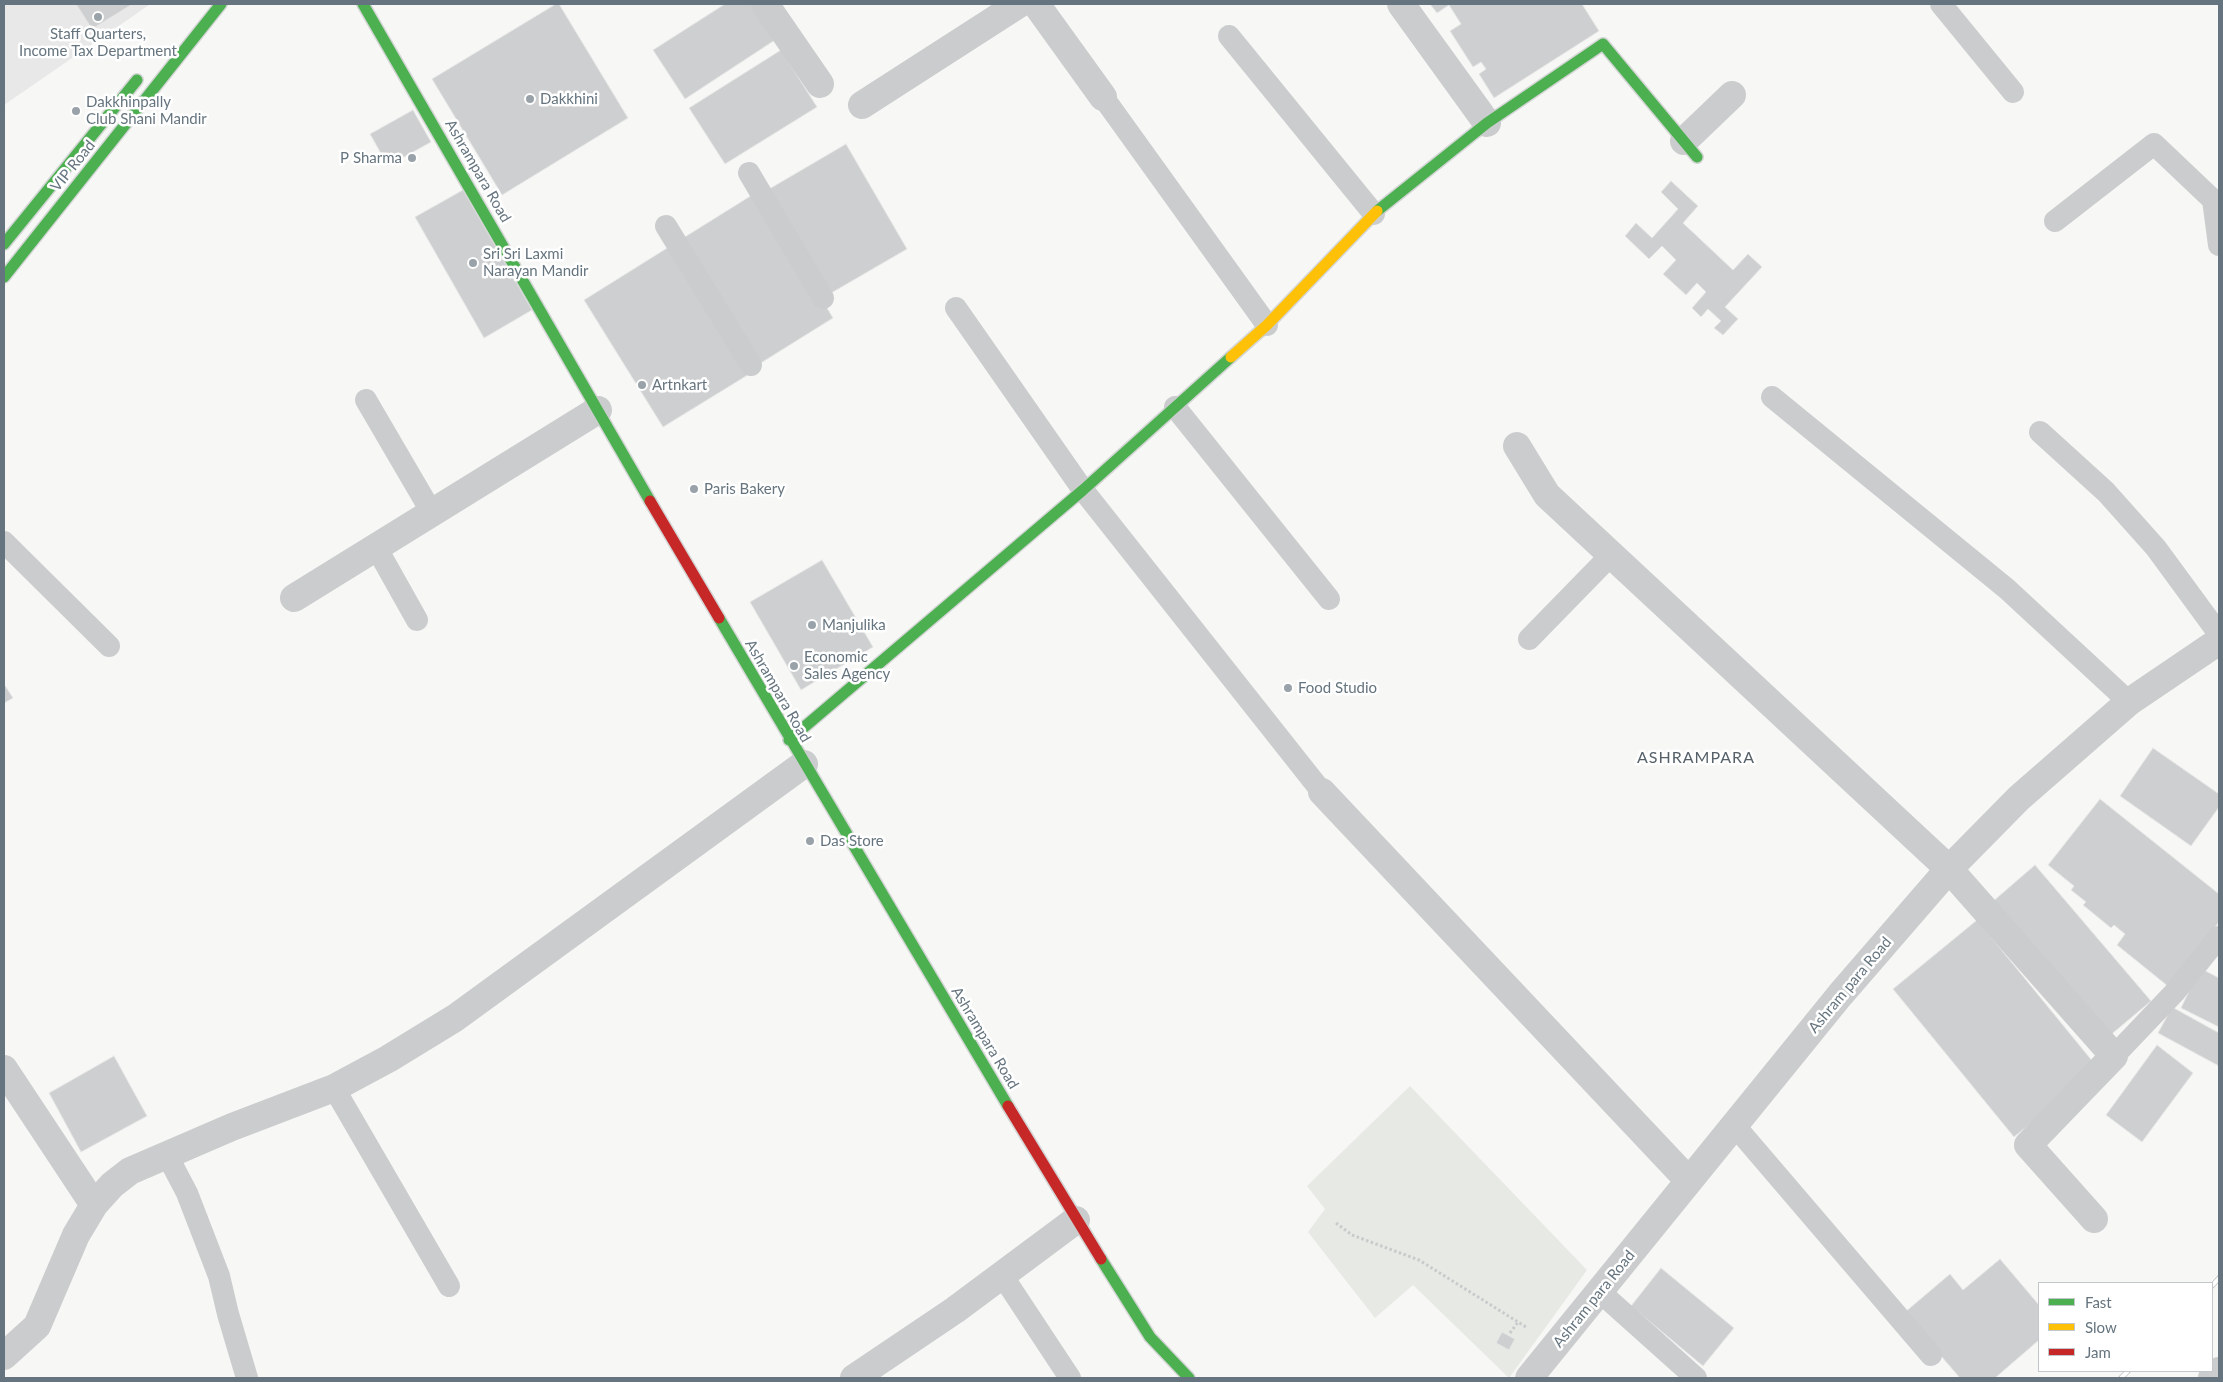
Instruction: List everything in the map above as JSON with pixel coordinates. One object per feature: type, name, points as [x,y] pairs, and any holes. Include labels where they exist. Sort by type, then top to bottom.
[{"type":"street","name":"VIP Road","points":[[4,277],[221,4]]},
{"type":"street","name":"Ashrampara Road","points":[[363,4],[789,740],[1076,1220],[1150,1337],[1189,1378]]},
{"type":"street","points":[[765,4],[820,84]]},
{"type":"street","points":[[862,105],[1019,4]]},
{"type":"street","points":[[1036,4],[1103,97]]},
{"type":"street","points":[[1401,4],[1487,123]]},
{"type":"street","points":[[789,740],[1083,490],[1267,325],[1374,214],[1487,123],[1603,44],[1691,149],[1732,95]]},
{"type":"street","name":"VIP Road","points":[[4,244],[142,73]]},
{"type":"street","points":[[294,598],[598,410]]},
{"type":"street","points":[[1517,446],[1548,495],[1949,869],[2114,1056],[2028,1144],[2094,1219]]},
{"type":"street","name":"Ashram para Road","points":[[1529,1378],[1840,995],[1949,869],[2020,798],[2129,702],[2219,641]]},
{"type":"street","points":[[4,1356],[37,1326],[76,1235],[94,1204],[112,1185],[130,1171],[334,1088],[388,1059],[455,1018],[804,764]]},
{"type":"street","points":[[1322,792],[1690,1181]]},
{"type":"street","points":[[4,1070],[94,1204]]},
{"type":"street","points":[[854,1378],[1002,1275],[1076,1220]]},
{"type":"street","points":[[2212,1378],[2219,1371]]},
{"type":"lane","points":[[1941,4],[2013,92]]},
{"type":"lane","points":[[1229,36],[1374,214]]},
{"type":"lane","points":[[1103,97],[1267,325]]},
{"type":"lane","points":[[2054,221],[2154,144],[2213,200],[2219,245]]},
{"type":"lane","points":[[749,173],[824,298]]},
{"type":"lane","points":[[666,226],[752,365]]},
{"type":"lane","points":[[956,308],[1083,490],[1322,792]]},
{"type":"lane","points":[[1772,397],[2007,589],[2129,702]]},
{"type":"lane","points":[[366,400],[432,512]]},
{"type":"lane","points":[[1175,407],[1329,598]]},
{"type":"lane","points":[[2040,432],[2106,492],[2156,548],[2219,634]]},
{"type":"lane","points":[[4,542],[109,646]]},
{"type":"lane","points":[[376,548],[417,620]]},
{"type":"lane","points":[[1529,638],[1611,555]]},
{"type":"lane","points":[[2114,1056],[2174,993],[2219,937]]},
{"type":"lane","points":[[334,1088],[449,1286]]},
{"type":"lane","points":[[1735,1126],[1931,1355]]},
{"type":"lane","points":[[166,1155],[187,1193],[216,1268],[247,1378]]},
{"type":"lane","points":[[1002,1275],[1070,1378]]},
{"type":"lane","points":[[1600,1292],[1696,1378]]},
{"type":"path","points":[[1336,1223],[1352,1235],[1419,1260],[1556,1345]]},
{"type":"path","points":[[1510,1333],[1518,1322]]},
{"type":"shaded area","points":[[4,4],[149,4],[149,5],[4,105]]},
{"type":"shaded area","points":[[1410,1086],[1587,1270],[1509,1378],[1413,1285],[1375,1318],[1308,1232],[1325,1209],[1307,1186]]},
{"type":"building","name":"Staff Quarters, Income Tax Department","points":[[76,4],[130,4],[131,5],[92,29]]},
{"type":"building","name":"Dakkhini","points":[[556,4],[559,4],[628,118],[502,195],[432,79]]},
{"type":"building","points":[[725,4],[751,4],[775,40],[685,99],[653,50]]},
{"type":"building","points":[[1430,4],[1582,4],[1599,31],[1494,98],[1479,74],[1486,69],[1481,62],[1473,67],[1450,31],[1461,24],[1449,5],[1437,13]]},
{"type":"building","points":[[781,50],[817,107],[725,164],[689,108]]},
{"type":"building","points":[[413,110],[431,142],[388,166],[370,134]]},
{"type":"building","points":[[846,144],[907,249],[826,296],[764,192]]},
{"type":"building","points":[[1671,181],[1698,206],[1683,223],[1733,270],[1748,254],[1762,267],[1725,307],[1738,319],[1723,335],[1714,328],[1721,321],[1708,309],[1701,317],[1692,308],[1706,292],[1697,283],[1686,295],[1663,274],[1676,260],[1662,246],[1649,259],[1625,236],[1636,223],[1652,238],[1678,209],[1661,192]]},
{"type":"building","name":"Sri Sri Laxmi Narayan Mandir","points":[[463,190],[532,310],[484,338],[415,217]]},
{"type":"building","points":[[757,192],[833,318],[756,366],[680,240]]},
{"type":"building","points":[[672,245],[751,373],[663,427],[584,300]]},
{"type":"building","name":"Manjulika","points":[[822,560],[873,647],[801,690],[750,602]]},
{"type":"building","points":[[4,684],[13,698],[4,703]]},
{"type":"building","points":[[2153,748],[2219,794],[2219,807],[2191,846],[2120,796]]},
{"type":"building","points":[[2100,799],[2219,894],[2219,922],[2169,987],[2117,945],[2125,934],[2114,925],[2111,928],[2083,905],[2086,902],[2071,890],[2074,886],[2048,865]]},
{"type":"building","points":[[2035,865],[2151,1001],[2107,1038],[1991,903]]},
{"type":"building","points":[[1977,920],[2098,1068],[2014,1137],[1893,989]]},
{"type":"building","points":[[2200,968],[2219,978],[2219,1027],[2181,1008]]},
{"type":"building","points":[[2172,1007],[2219,1033],[2219,1066],[2158,1033]]},
{"type":"building","points":[[2157,1045],[2193,1073],[2142,1142],[2106,1115]]},
{"type":"building","points":[[114,1056],[147,1116],[81,1152],[49,1093]]},
{"type":"building","points":[[2000,1259],[2038,1304],[2038,1341],[1995,1378],[1960,1378],[1904,1313],[1950,1274],[1963,1290]]},
{"type":"building","points":[[1661,1268],[1734,1328],[1703,1366],[1631,1306]]},
{"type":"building","points":[[1502,1332],[1515,1339],[1509,1350],[1496,1343]]},
{"type":"railway","points":[[2213,1285],[2219,1278]]},
{"type":"railway","points":[[2121,1378],[2127,1372]]},
{"type":"traffic: fast","points":[[4,277],[221,4]]},
{"type":"traffic: fast","points":[[363,4],[650,501]]},
{"type":"traffic: fast","points":[[1377,211],[1487,123],[1603,44],[1697,157]]},
{"type":"traffic: fast","points":[[4,244],[137,80]]},
{"type":"traffic: fast","points":[[789,740],[1083,490],[1231,357]]},
{"type":"traffic: fast","points":[[719,618],[1008,1106]]},
{"type":"traffic: fast","points":[[1101,1259],[1150,1337],[1189,1378]]},
{"type":"traffic: slow","points":[[1231,357],[1267,325],[1377,211]]},
{"type":"traffic: jam","points":[[650,501],[719,618]]},
{"type":"traffic: jam","points":[[1008,1106],[1101,1259]]},
{"type":"place","name":"Staff Quarters, Income Tax Department","points":[[98,17]]},
{"type":"place","name":"Dakkhini","points":[[530,99]]},
{"type":"place","name":"Dakkhinpally Club Shani Mandir","points":[[76,111]]},
{"type":"place","name":"P Sharma","points":[[412,158]]},
{"type":"place","name":"Sri Sri Laxmi Narayan Mandir","points":[[473,263]]},
{"type":"place","name":"Artnkart","points":[[642,385]]},
{"type":"place","name":"Paris Bakery","points":[[694,489]]},
{"type":"place","name":"Manjulika","points":[[812,625]]},
{"type":"place","name":"Economic Sales Agency","points":[[794,666]]},
{"type":"place","name":"Food Studio","points":[[1288,688]]},
{"type":"place","name":"Das Store","points":[[810,841]]},
{"type":"district","name":"ASHRAMPARA","points":[[1696,758]]}]
